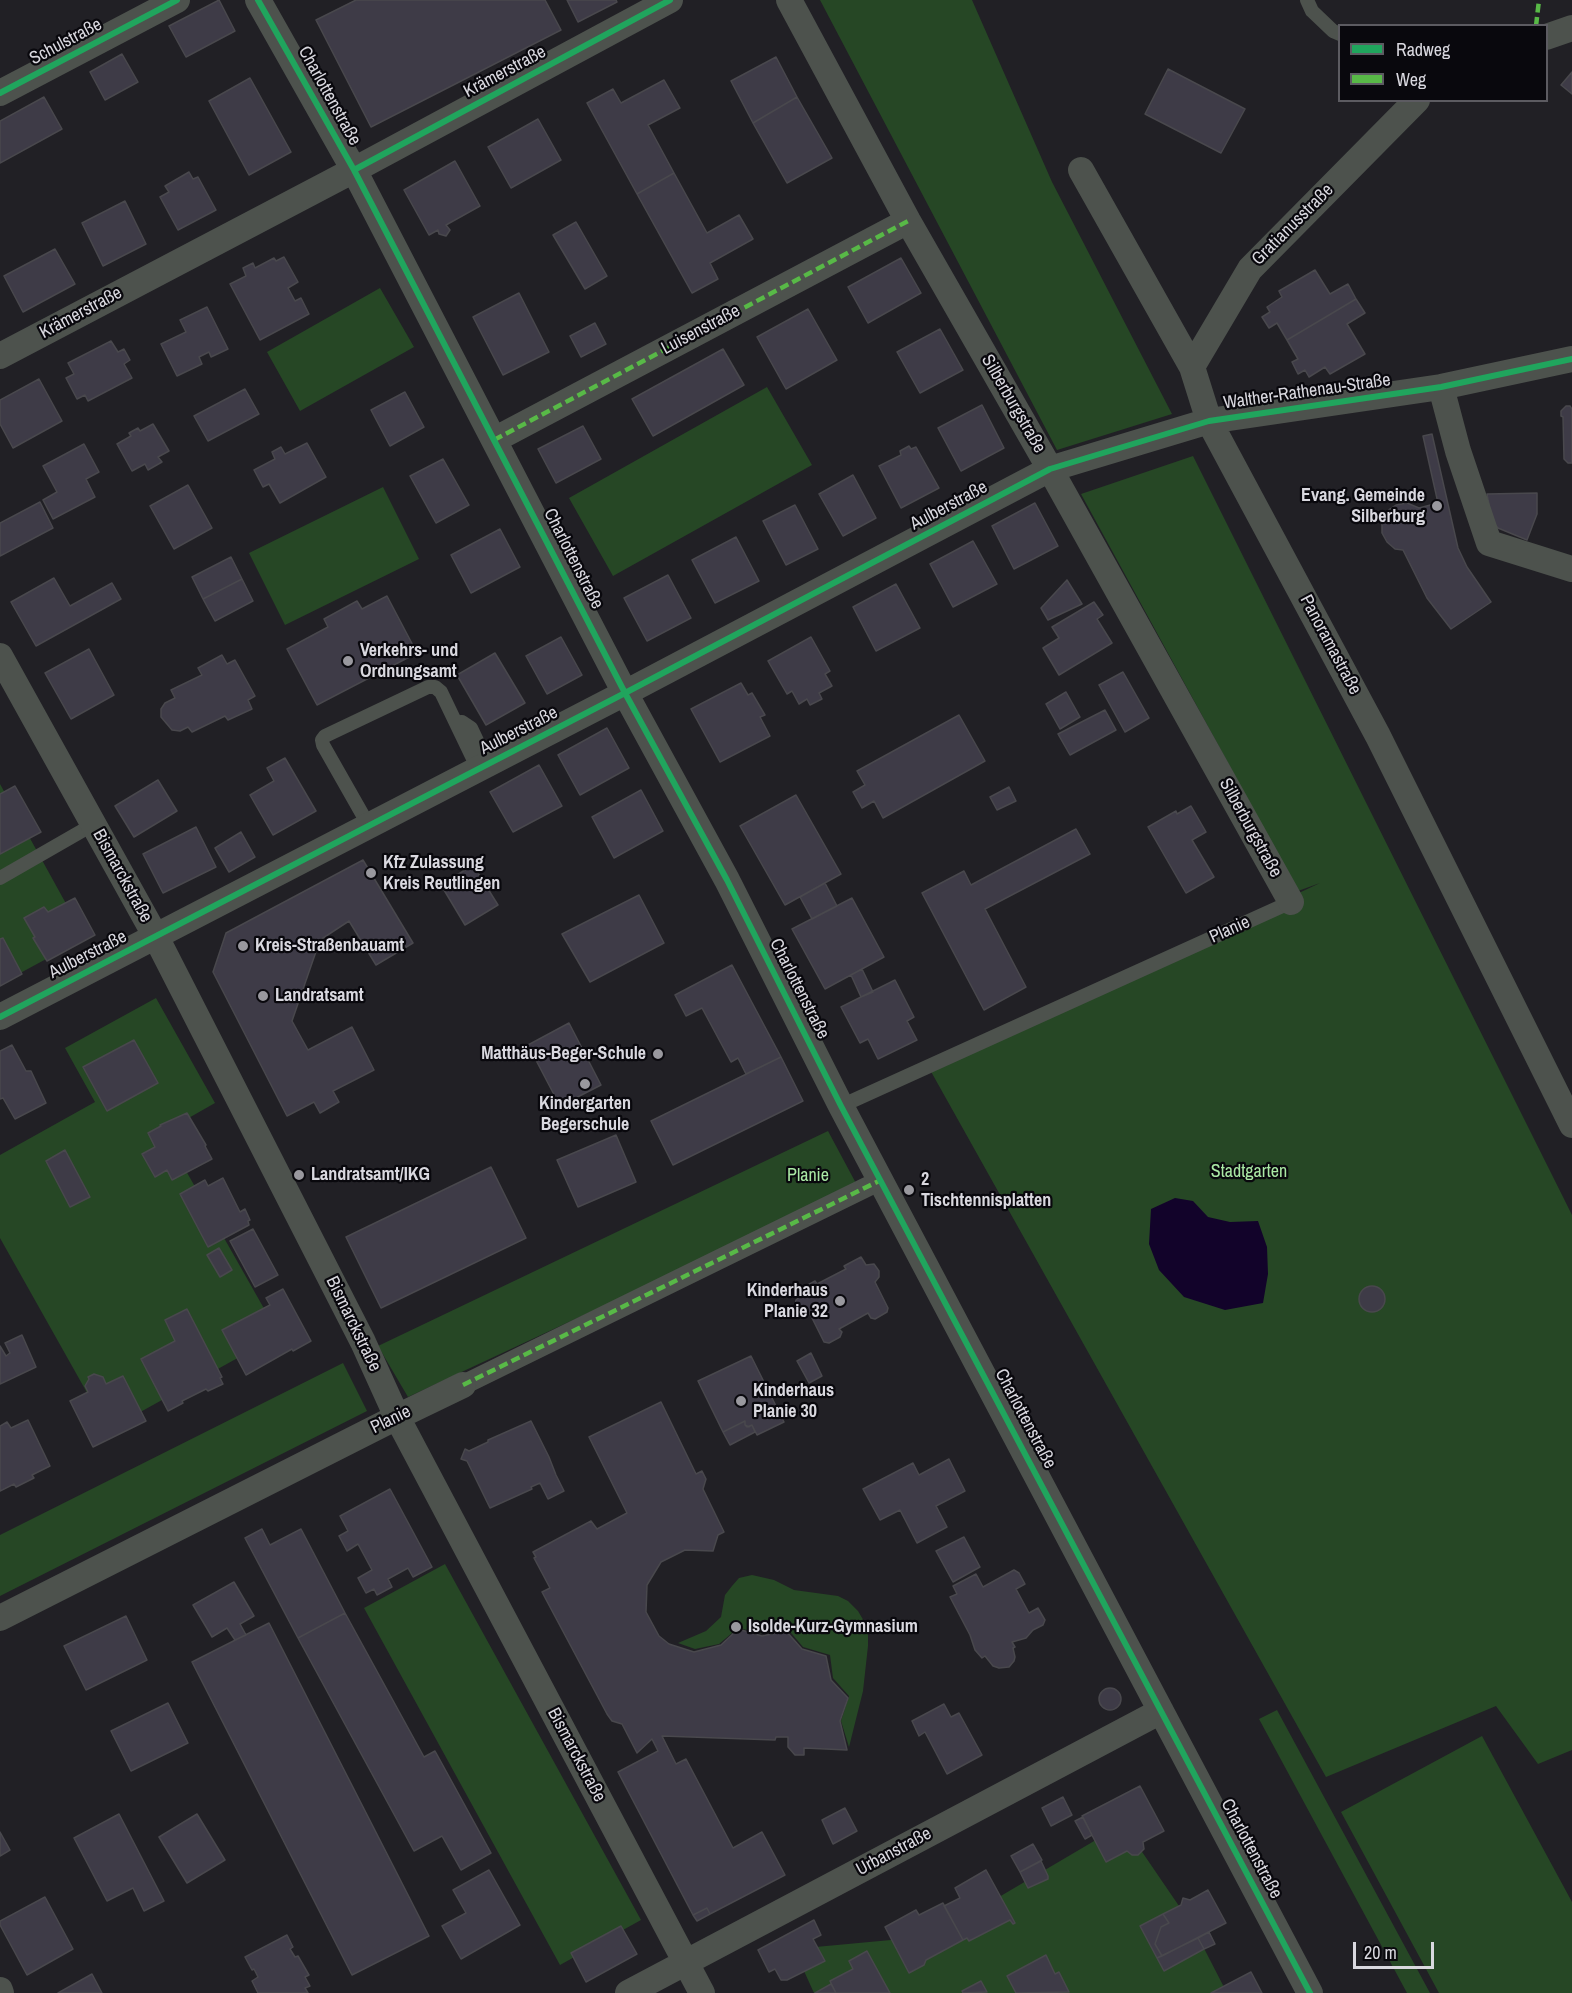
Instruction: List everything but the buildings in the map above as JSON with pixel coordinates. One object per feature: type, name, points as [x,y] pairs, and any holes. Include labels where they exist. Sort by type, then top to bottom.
[{"type":"street","name":"Schulstraße","points":[[0,93],[177,0]]},
{"type":"street","name":"Charlottenstraße","points":[[258,0],[354,170],[626,693],[727,880],[841,1106],[1310,1993]]},
{"type":"street","name":"Krämerstraße","points":[[0,356],[354,170],[670,0]]},
{"type":"street","name":"Silberburgstraße","points":[[789,0],[908,221],[1050,469],[1292,902]]},
{"type":"street","points":[[1548,36],[1572,28]]},
{"type":"street","name":"Gratianusstraße","points":[[1192,367],[1250,269],[1415,102]]},
{"type":"street","name":"Panoramastraße","points":[[1081,170],[1192,367],[1209,421],[1378,736],[1572,1125]]},
{"type":"street","name":"Luisenstraße","points":[[494,440],[908,221]]},
{"type":"street","name":"Walther-Rathenau-Straße","points":[[1050,469],[1209,421],[1441,387],[1572,359]]},
{"type":"street","points":[[1441,387],[1458,451],[1489,543],[1572,568]]},
{"type":"street","name":"Aulberstraße","points":[[0,1017],[626,693],[1050,469]]},
{"type":"street","name":"Bismarckstraße","points":[[0,656],[156,937],[363,1342],[397,1417],[702,1993]]},
{"type":"street","name":"Planie","points":[[0,1618],[397,1417],[881,1179]]},
{"type":"street","name":"Urbanstraße","points":[[628,1993],[1161,1711]]},
{"type":"lane","points":[[1307,0],[1312,11],[1332,31],[1338,33]]},
{"type":"lane","points":[[369,826],[323,745],[322,740],[325,736],[428,687],[435,687],[441,692],[456,723],[483,766]]},
{"type":"lane","points":[[0,878],[94,824]]},
{"type":"lane","name":"Planie","points":[[841,1106],[1292,902]]},
{"type":"green space","points":[[820,0],[972,0],[1052,182],[1172,414],[1057,450]]},
{"type":"green space","points":[[380,288],[414,347],[300,411],[267,352]]},
{"type":"green space","points":[[767,387],[812,465],[613,576],[569,498]]},
{"type":"green space","name":"Stadtgarten","points":[[1193,456],[1572,1215],[1572,1750],[1538,1764],[1496,1706],[1326,1777],[929,1068],[1320,883],[1298,891],[1081,494]]},
{"type":"green space","points":[[383,487],[419,559],[285,625],[249,553]]},
{"type":"green space","points":[[0,784],[85,938],[0,984]]},
{"type":"green space","points":[[156,998],[215,1103],[164,1132],[279,1335],[108,1430],[0,1238],[0,1155],[95,1102],[65,1048]]},
{"type":"green space","name":"Planie","points":[[828,1131],[858,1187],[408,1397],[378,1346]]},
{"type":"green space","points":[[343,1363],[367,1411],[0,1596],[0,1535]]},
{"type":"green space","points":[[445,1564],[641,1920],[560,1965],[364,1608]]},
{"type":"green space","points":[[752,1575],[774,1580],[794,1590],[838,1596],[848,1601],[858,1611],[868,1628],[863,1691],[849,1747],[841,1721],[849,1696],[833,1678],[830,1655],[803,1647],[787,1628],[765,1634],[738,1628],[719,1644],[695,1649],[678,1643],[706,1631],[721,1617],[725,1595],[732,1586],[739,1578]]},
{"type":"green space","points":[[1277,1710],[1430,1993],[1407,1993],[1259,1719]]},
{"type":"green space","points":[[1482,1736],[1572,1902],[1572,1993],[1439,1993],[1341,1812]]},
{"type":"green space","points":[[1123,1824],[1192,1925],[1227,1993],[814,1993],[794,1949],[923,1937],[982,1907]]},
{"type":"shaded area","points":[[1175,1198],[1193,1201],[1208,1217],[1230,1222],[1258,1221],[1267,1247],[1268,1274],[1263,1303],[1225,1310],[1184,1297],[1159,1270],[1149,1244],[1151,1209]]},
{"type":"marked path","points":[[1536,24],[1539,0]]},
{"type":"marked path","points":[[494,440],[908,221]]},
{"type":"marked path","points":[[463,1385],[881,1180]]},
{"type":"cycle path","points":[[0,93],[177,0]]},
{"type":"cycle path","points":[[258,0],[354,170],[625,693],[727,880],[841,1106],[1310,1993]]},
{"type":"cycle path","points":[[354,170],[670,0]]},
{"type":"cycle path","points":[[0,1017],[625,693],[1050,469],[1209,421],[1441,387],[1572,359]]},
{"type":"place","name":"Evang. Gemeinde Silberburg","points":[[1437,506]]},
{"type":"place","name":"Verkehrs- und Ordnungsamt","points":[[348,661]]},
{"type":"place","name":"Kfz Zulassung Kreis Reutlingen","points":[[371,873]]},
{"type":"place","name":"Kreis-Straßenbauamt","points":[[243,946]]},
{"type":"place","name":"Landratsamt","points":[[263,996]]},
{"type":"place","name":"Matthäus-Beger-Schule","points":[[658,1054]]},
{"type":"place","name":"Kindergarten Begerschule","points":[[585,1084]]},
{"type":"place","name":"Landratsamt/IKG","points":[[299,1175]]},
{"type":"place","name":"2 Tischtennisplatten","points":[[909,1190]]},
{"type":"place","name":"Kinderhaus Planie 32","points":[[840,1301]]},
{"type":"place","name":"Kinderhaus Planie 30","points":[[741,1401]]},
{"type":"place","name":"Isolde-Kurz-Gymnasium","points":[[736,1627]]}]
